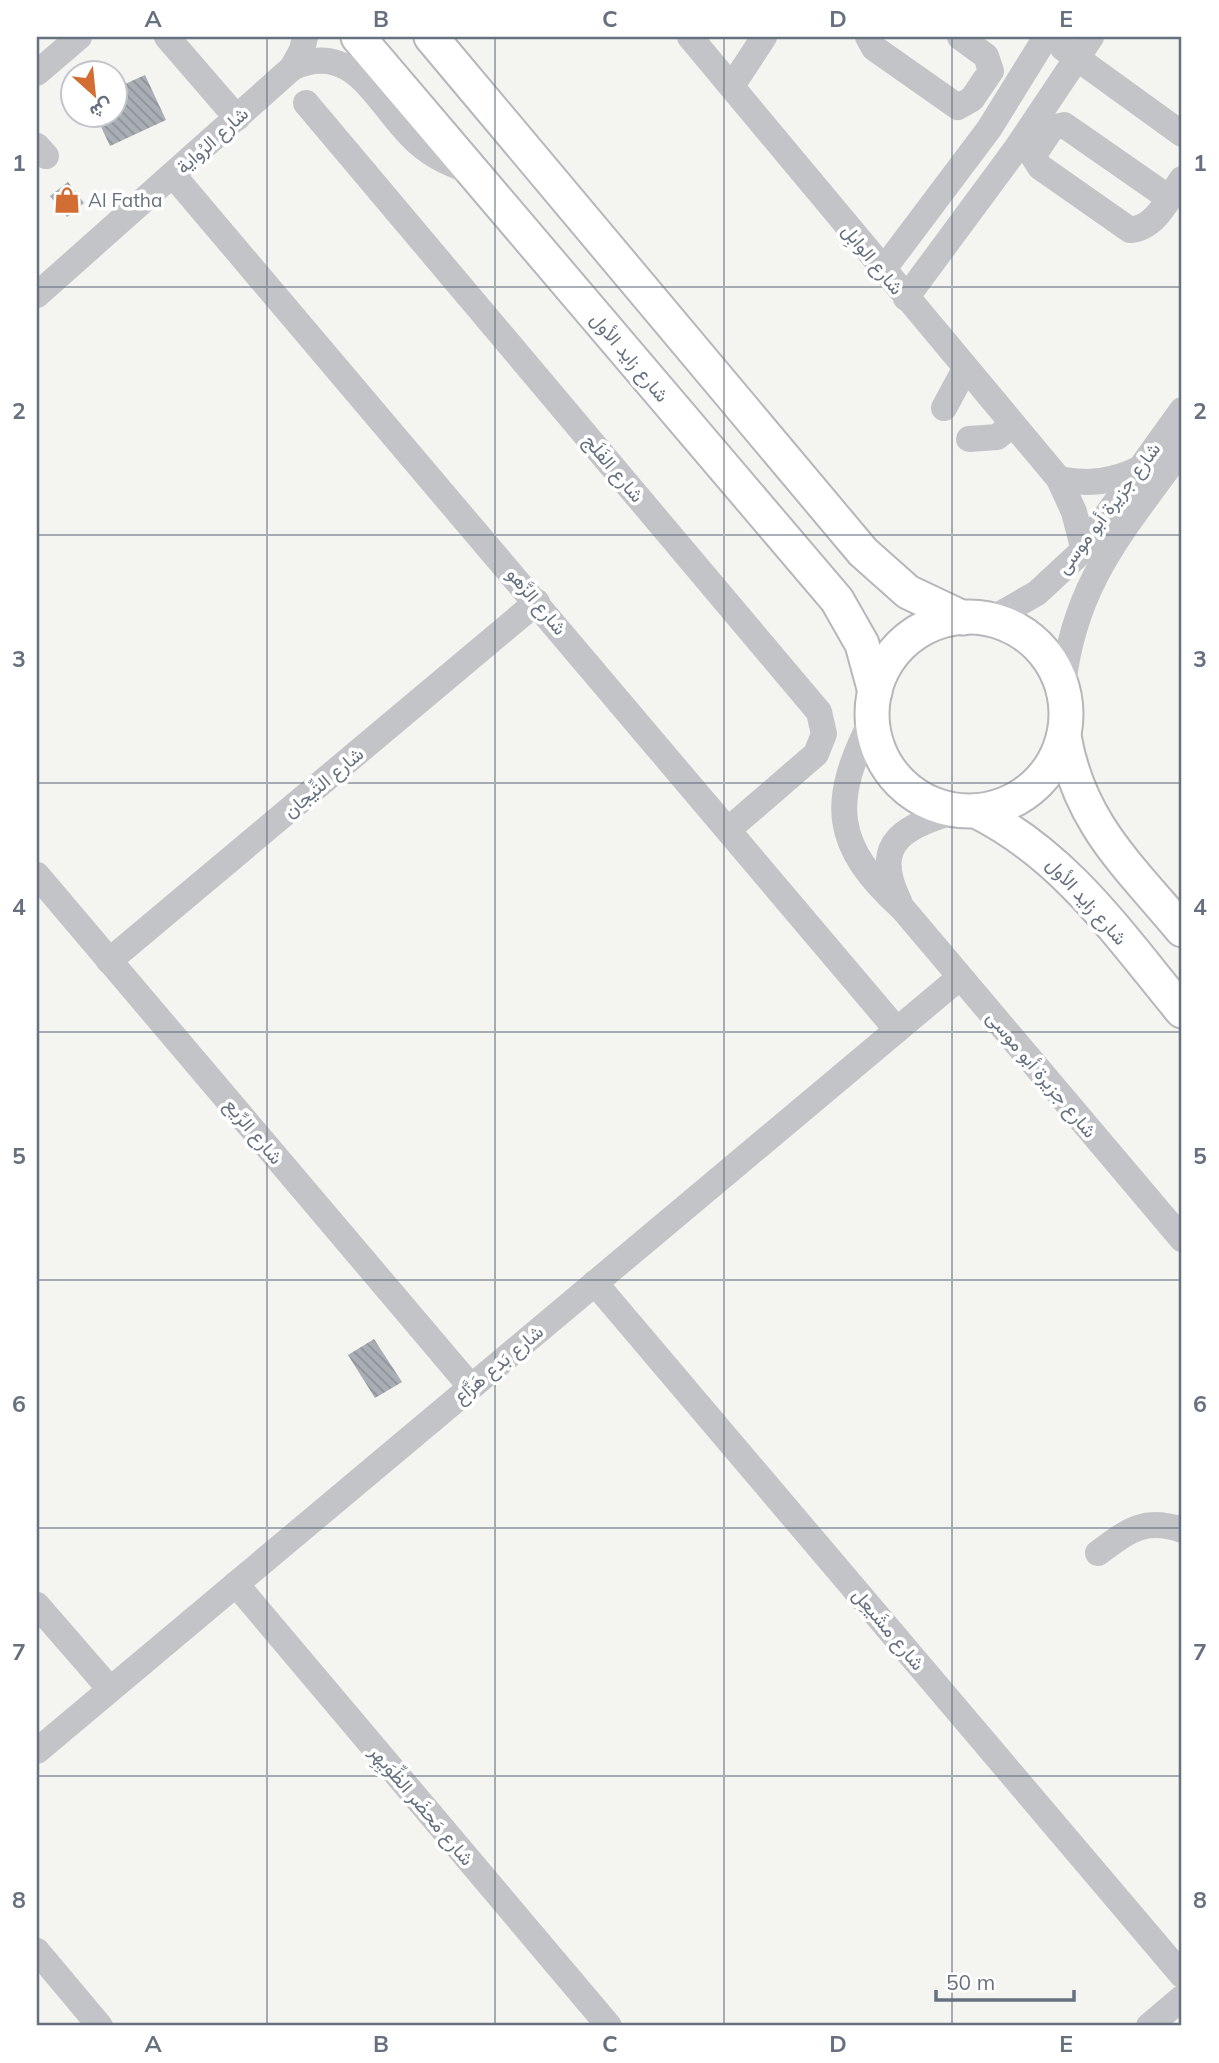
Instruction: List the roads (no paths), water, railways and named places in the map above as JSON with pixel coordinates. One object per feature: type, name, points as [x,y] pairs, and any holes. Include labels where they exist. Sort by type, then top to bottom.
[{"type":"main road","name":"شارع زايد الأول","points":[[358,37],[837,600],[862,643],[873,706]]},
{"type":"main road","points":[[431,37],[863,552],[908,593],[976,619],[1006,625],[1035,643],[1046,656],[1063,686],[1064,736],[1072,775],[1088,813],[1103,836],[1182,930]]},
{"type":"main road","points":[[976,619],[929,626],[900,646],[880,675],[873,706],[878,750],[894,776],[904,787],[930,803],[968,811],[1010,802],[1038,782],[1058,752],[1064,736]]},
{"type":"main road","name":"شارع زايد الأول","points":[[968,811],[1023,837],[1056,864],[1182,1011]]},
{"type":"street","points":[[37,74],[79,37]]},
{"type":"street","points":[[167,37],[237,118]]},
{"type":"street","name":"شارع الرُواية","points":[[37,295],[292,68],[302,50],[305,37]]},
{"type":"street","points":[[447,37],[472,88]]},
{"type":"street","name":"شارع الوابِل","points":[[690,37],[1059,479],[1074,512],[1083,547]]},
{"type":"street","points":[[733,86],[764,37]]},
{"type":"street","points":[[868,37],[874,48],[958,107],[971,99],[991,71],[986,56],[960,37]]},
{"type":"street","points":[[883,270],[989,129],[1047,37],[1083,47],[1182,134]]},
{"type":"street","points":[[906,298],[987,189],[1083,47]]},
{"type":"street","points":[[292,68],[320,60],[349,68],[364,80],[423,147],[446,162],[473,172]]},
{"type":"street","name":"شارع الفَلَج","points":[[306,103],[819,712],[824,734],[816,754],[729,829]]},
{"type":"street","points":[[1058,125],[1064,125],[1175,188],[1145,227],[1130,230],[1040,167],[1033,156],[1045,135],[1058,125]]},
{"type":"street","points":[[960,168],[987,189]]},
{"type":"street","name":"شارع الزَّهو","points":[[173,175],[897,1030]]},
{"type":"street","points":[[944,408],[965,369]]},
{"type":"street","name":"شارع جزيرة أبو موسى","points":[[976,619],[1037,593],[1083,547],[1182,410]]},
{"type":"street","points":[[969,439],[997,437],[1012,425]]},
{"type":"street","name":"شارع جزيرة أبو موسى","points":[[1063,686],[1072,626],[1087,588],[1113,545],[1182,449]]},
{"type":"street","points":[[1059,479],[1084,483],[1109,481],[1141,468]]},
{"type":"street","name":"شارع التِّيجان","points":[[109,961],[537,602]]},
{"type":"street","name":"شارع جزيرة أبو موسى","points":[[873,706],[847,774],[844,799],[850,844],[862,867],[903,909],[1182,1239]]},
{"type":"street","name":"شارع جزيرة أبو موسى","points":[[903,909],[887,868],[888,853],[894,841],[928,820],[968,811]]},
{"type":"street","name":"شارع الرِّيع","points":[[37,876],[471,1387]]},
{"type":"street","name":"شارع بَدع هَزَّاع","points":[[37,1751],[959,978]]},
{"type":"street","name":"شارع مشَيعِل","points":[[595,1283],[1182,1975]]},
{"type":"street","points":[[1098,1553],[1131,1529],[1140,1526],[1159,1524],[1182,1535]]},
{"type":"street","name":"شارع مَحضَر الظِّوَيِهِر","points":[[236,1584],[609,2026]]},
{"type":"street","points":[[37,1605],[110,1689]]},
{"type":"street","points":[[37,1951],[100,2026]]},
{"type":"street","points":[[1149,2026],[1182,1998]]},
{"type":"place","name":"Al Fatha","points":[[67,200]]}]
